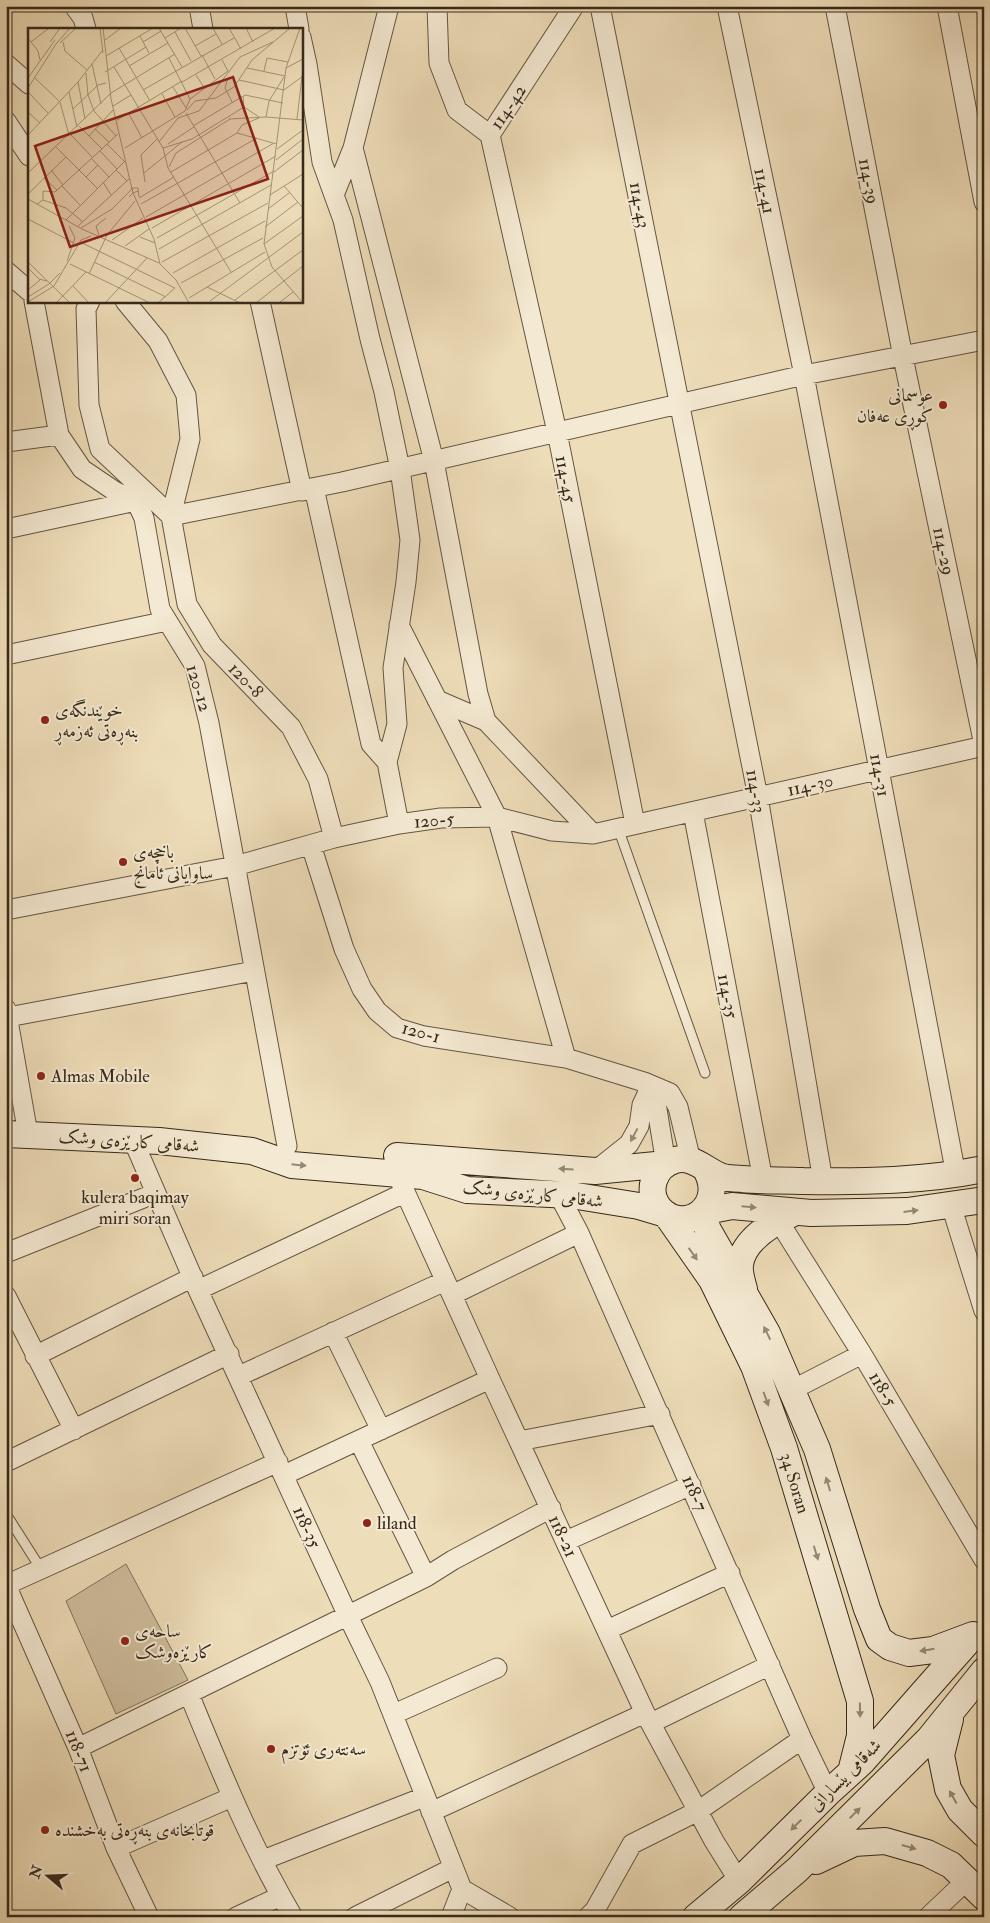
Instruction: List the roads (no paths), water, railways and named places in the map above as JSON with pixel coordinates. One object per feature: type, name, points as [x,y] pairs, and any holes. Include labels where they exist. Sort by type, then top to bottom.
[{"type":"main road","name":"شەقامی کارێزەی وشک","points":[[17,1134],[159,1141],[252,1151],[292,1164],[423,1176],[447,1172],[595,1170],[687,1164],[722,1177],[763,1180],[906,1180],[984,1169]]},
{"type":"main road","name":"شەقامی کارێزەی وشک","points":[[252,1151],[287,1146],[447,1172],[467,1190],[559,1195],[639,1206],[666,1214]]},
{"type":"main road","points":[[687,1164],[710,1177],[711,1197],[708,1205],[701,1212],[693,1217],[684,1219],[674,1218],[659,1208],[652,1190],[654,1180],[659,1171],[687,1164]]},
{"type":"main road","points":[[701,1212],[732,1206],[786,1216],[811,1213],[907,1212],[984,1200]]},
{"type":"main road","name":"34 Soran","points":[[701,1212],[708,1230],[768,1332],[817,1449],[879,1639],[890,1647],[909,1653],[933,1650],[978,1629]]},
{"type":"main road","name":"34 Soran","points":[[666,1214],[712,1280],[754,1366],[784,1448],[860,1701],[860,1736],[851,1772]]},
{"type":"main road","points":[[744,1292],[740,1266],[747,1245],[786,1216]]},
{"type":"main road","points":[[831,1603],[861,1588]]},
{"type":"main road","name":"شەقامی بێسارانی","points":[[696,1917],[739,1881],[862,1762],[978,1629]]},
{"type":"main road","name":"شەقامی بێسارانی","points":[[742,1917],[797,1870],[929,1739],[984,1671]]},
{"type":"main road","points":[[953,1709],[941,1755],[948,1789],[960,1810],[980,1823]]},
{"type":"main road","points":[[797,1870],[854,1842],[885,1841],[927,1852],[951,1866],[975,1889]]},
{"type":"street","points":[[74,6],[83,18],[86,28]]},
{"type":"street","points":[[199,6],[203,28]]},
{"type":"street","points":[[295,6],[300,28]]},
{"type":"street","points":[[334,195],[353,148],[389,6]]},
{"type":"street","name":"114-42","points":[[437,6],[439,63],[458,110],[490,135],[574,6]]},
{"type":"street","name":"114-43","points":[[600,6],[680,403]]},
{"type":"street","name":"114-41","points":[[727,6],[804,375]]},
{"type":"street","name":"114-39","points":[[835,6],[903,356]]},
{"type":"street","points":[[947,6],[984,202]]},
{"type":"street","points":[[302,48],[309,122],[343,220],[384,392],[400,469],[410,540],[406,582],[393,668],[397,724],[387,762],[399,824]]},
{"type":"street","points":[[6,64],[28,83]]},
{"type":"street","points":[[6,121],[28,154]]},
{"type":"street","name":"114-45","points":[[490,135],[557,432],[627,826]]},
{"type":"street","points":[[353,148],[434,460],[478,694],[486,721]]},
{"type":"street","points":[[34,302],[59,435],[82,469],[140,509]]},
{"type":"street","points":[[90,302],[86,309],[89,405],[100,449],[171,516]]},
{"type":"street","points":[[127,302],[158,341],[186,395],[190,439],[171,516]]},
{"type":"street","points":[[260,302],[371,744],[387,762]]},
{"type":"street","points":[[171,516],[400,469],[804,375],[984,340]]},
{"type":"street","name":"114-29","points":[[903,356],[984,746]]},
{"type":"street","name":"114-31","points":[[804,375],[956,1174]]},
{"type":"street","name":"114-33","points":[[680,403],[758,797],[823,1181]]},
{"type":"street","points":[[6,442],[59,435]]},
{"type":"street","points":[[6,529],[140,509]]},
{"type":"street","name":"120-12","points":[[140,509],[160,609],[195,666],[210,723],[287,1146]]},
{"type":"street","name":"120-8","points":[[171,516],[188,604],[212,645],[291,727],[318,779],[334,838]]},
{"type":"street","points":[[6,655],[168,621]]},
{"type":"street","points":[[399,626],[497,817],[566,1058]]},
{"type":"street","points":[[437,700],[486,721],[593,834]]},
{"type":"street","name":"114-30","points":[[627,826],[984,746]]},
{"type":"street","name":"114-35","points":[[693,812],[763,1180]]},
{"type":"street","name":"120-5","points":[[6,910],[235,866],[334,838],[399,824],[441,818],[497,817],[552,831],[593,834],[627,826]]},
{"type":"street","name":"120-1","points":[[311,845],[344,949],[362,989],[378,1011],[397,1028],[424,1036],[566,1058],[670,1093],[678,1107],[687,1164]]},
{"type":"street","points":[[17,1134],[7,1013],[254,971]]},
{"type":"street","points":[[646,1086],[655,1097],[687,1164]]},
{"type":"street","points":[[595,1170],[629,1144],[639,1126],[646,1086]]},
{"type":"street","name":"118-35","points":[[133,1140],[195,1283],[394,1714],[427,1805],[462,1889]]},
{"type":"street","name":"118-21","points":[[195,1283],[402,1188],[648,1718],[698,1811],[739,1881]]},
{"type":"street","points":[[6,1253],[156,1193]]},
{"type":"street","name":"118-7","points":[[559,1195],[579,1233],[692,1485],[802,1739],[828,1793]]},
{"type":"street","points":[[951,1205],[984,1311]]},
{"type":"street","name":"118-5","points":[[786,1216],[862,1354],[984,1560]]},
{"type":"street","points":[[238,1376],[333,1332],[448,1288],[579,1233]]},
{"type":"street","points":[[35,1356],[195,1283]]},
{"type":"street","points":[[6,1296],[74,1430]]},
{"type":"street","points":[[333,1332],[381,1430]]},
{"type":"street","points":[[6,1462],[229,1354]]},
{"type":"street","points":[[792,1390],[862,1354]]},
{"type":"street","points":[[8,1594],[41,1569],[281,1468],[359,1440],[490,1380]]},
{"type":"street","points":[[519,1441],[660,1414]]},
{"type":"street","points":[[359,1440],[426,1577]]},
{"type":"street","points":[[566,1541],[692,1485]]},
{"type":"street","points":[[78,1748],[426,1577],[453,1560],[551,1508]]},
{"type":"street","points":[[607,1630],[730,1573]]},
{"type":"street","name":"118-71","points":[[8,1594],[78,1748],[116,1848],[149,1917]]},
{"type":"street","points":[[263,1860],[427,1805],[648,1718],[770,1665]]},
{"type":"street","points":[[394,1714],[497,1668]]},
{"type":"street","points":[[189,1694],[232,1798],[293,1917]]},
{"type":"street","points":[[588,1917],[596,1910],[632,1844],[698,1811],[802,1739]]},
{"type":"street","points":[[116,1848],[232,1798]]},
{"type":"street","points":[[355,1917],[453,1868]]},
{"type":"street","points":[[451,1917],[462,1889],[510,1917]]},
{"type":"street","points":[[928,1917],[975,1889]]},
{"type":"street","points":[[236,1917],[281,1896]]},
{"type":"lane","points":[[627,826],[705,1073]]},
{"type":"lane","points":[[6,1514],[41,1569]]},
{"type":"place","name":"عوسمانی کوڕی عەفان","points":[[943,405]]},
{"type":"place","name":"خوێندنگەی بنەڕەتی ئەزمەڕ","points":[[45,720]]},
{"type":"place","name":"باخچەی ساوایانی ئامانج","points":[[123,862]]},
{"type":"place","name":"Almas Mobile","points":[[41,1076]]},
{"type":"place","name":"kulera baqimay miri soran","points":[[135,1178]]},
{"type":"place","name":"liland","points":[[367,1523]]},
{"type":"place","name":"ساحه‌ی کارێزه‌وشک","points":[[125,1641]]},
{"type":"place","name":"سەنتەری ئۆتزم","points":[[271,1749]]},
{"type":"place","name":"قوتابخانەی بنەڕەتی بەخشندە","points":[[45,1830]]}]
